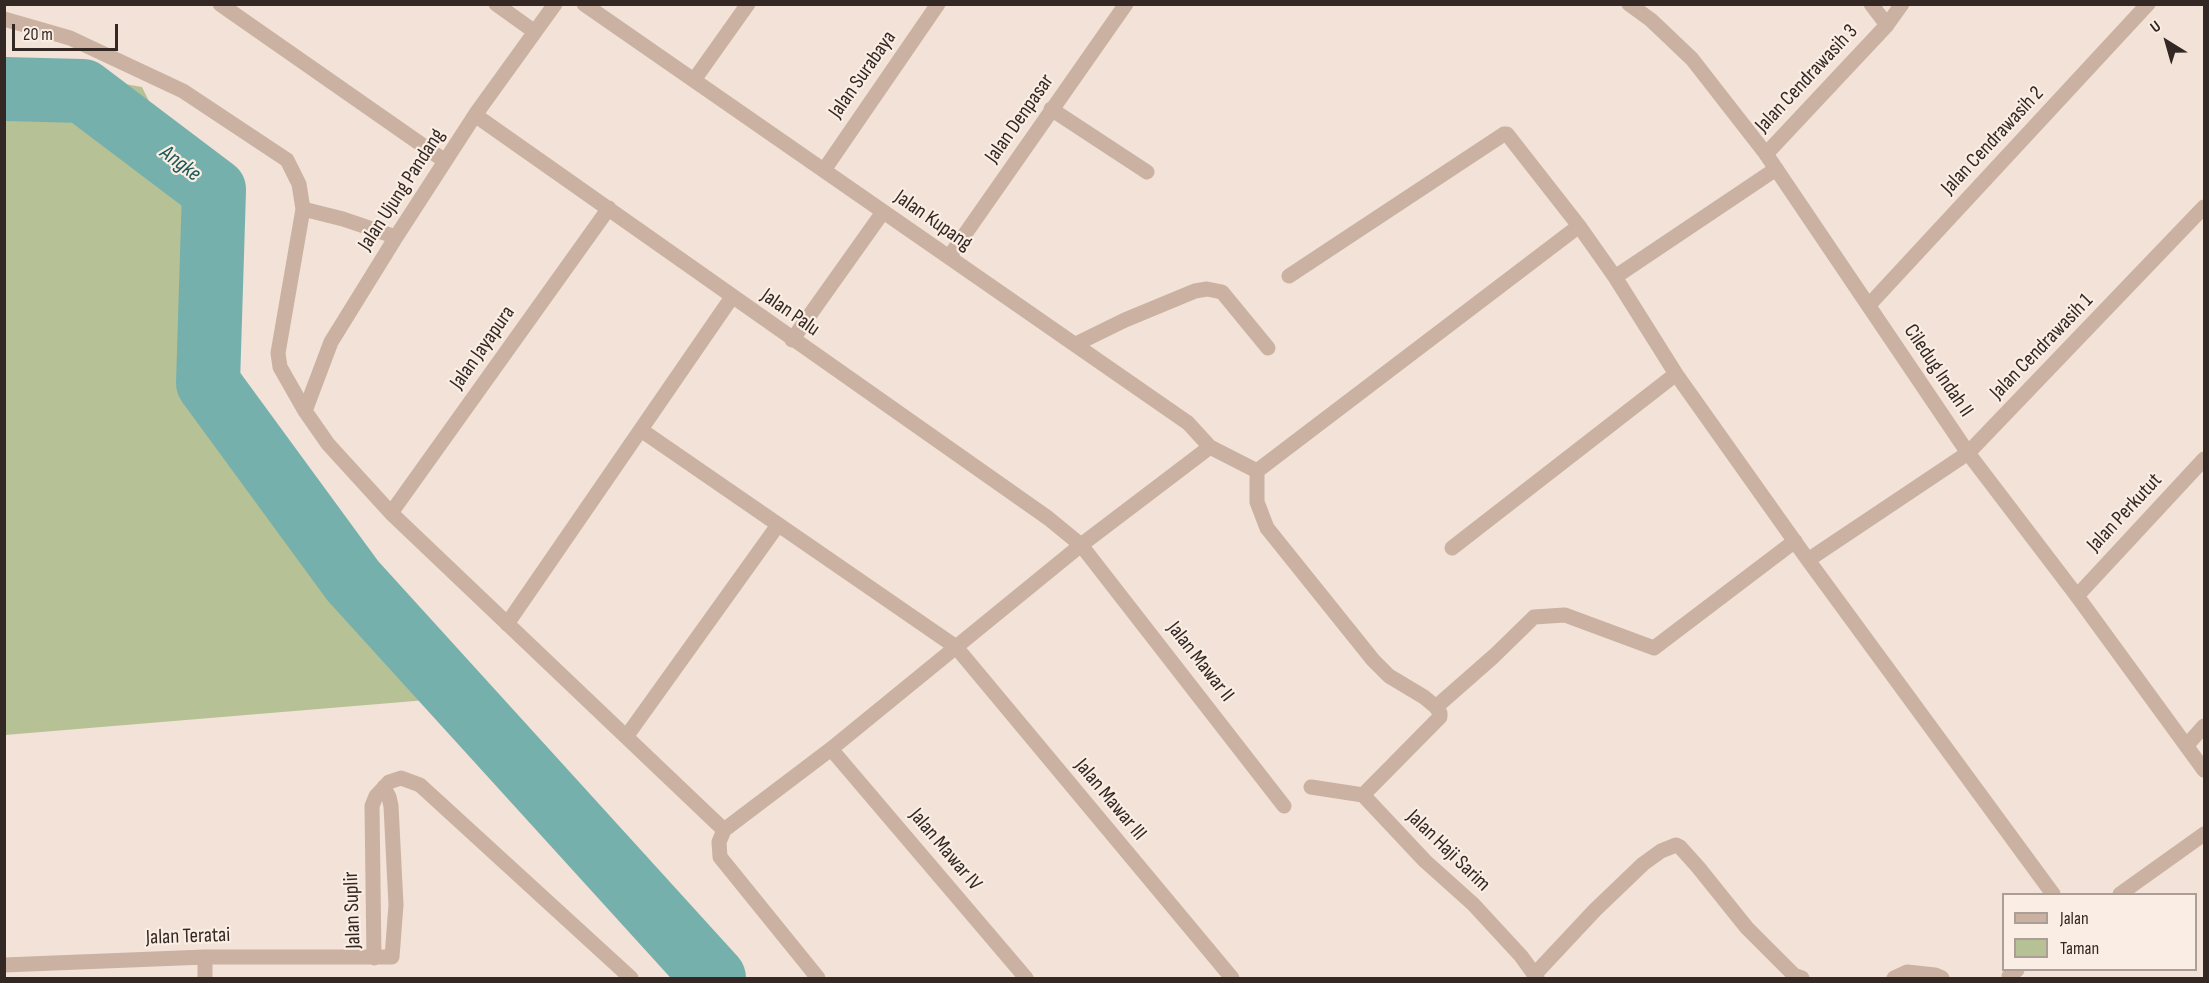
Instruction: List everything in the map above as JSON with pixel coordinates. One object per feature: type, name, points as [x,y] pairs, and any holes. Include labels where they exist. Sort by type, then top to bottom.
[{"type":"street","points":[[220,4],[445,161]]},
{"type":"street","points":[[496,4],[535,32]]},
{"type":"street","name":"Jalan Ujung Pandang","points":[[305,411],[331,342],[475,115],[555,4]]},
{"type":"street","name":"Jalan Kupang","points":[[584,4],[1188,423],[1210,447],[1257,471]]},
{"type":"street","points":[[694,80],[748,4]]},
{"type":"street","name":"Jalan Surabaya","points":[[824,170],[938,4]]},
{"type":"street","name":"Jalan Denpasar","points":[[950,258],[1051,109],[1126,4]]},
{"type":"street","name":"Ciledug Indah II","points":[[1629,4],[1651,20],[1692,59],[1766,154],[1968,453],[2205,770]]},
{"type":"street","points":[[1871,4],[1887,25]]},
{"type":"street","name":"Jalan Cendrawasih 3","points":[[1766,154],[1887,25],[1902,4]]},
{"type":"street","name":"Jalan Cendrawasih 2","points":[[1869,305],[2148,4]]},
{"type":"street","points":[[4,20],[70,38],[183,91],[287,160],[299,184],[303,209],[278,353],[280,367],[305,411],[328,444],[391,513],[724,830]]},
{"type":"street","points":[[1051,109],[1147,172]]},
{"type":"street","name":"Jalan Palu","points":[[475,115],[1082,544]]},
{"type":"street","points":[[1289,276],[1507,134],[1579,226],[1615,277],[1676,375],[1808,560],[2052,893]]},
{"type":"street","points":[[1615,277],[1776,169]]},
{"type":"street","name":"Jalan Cendrawasih 1","points":[[1808,560],[1968,453],[2205,207]]},
{"type":"street","name":"Jalan Jayapura","points":[[391,513],[609,208]]},
{"type":"street","points":[[303,209],[343,219],[396,237]]},
{"type":"street","points":[[792,340],[883,212]]},
{"type":"street","points":[[1311,787],[1363,795],[1440,717],[1436,707],[1389,676],[1373,660],[1267,528],[1257,502],[1257,471],[1579,226]]},
{"type":"street","points":[[1076,344],[1125,320],[1195,291],[1207,289],[1222,292],[1268,348]]},
{"type":"street","points":[[507,624],[732,297]]},
{"type":"street","points":[[1452,548],[1676,375]]},
{"type":"street","name":"Jalan Mawar III","points":[[640,430],[956,648],[1232,978]]},
{"type":"street","points":[[818,978],[720,857],[719,842],[724,830],[831,748],[1082,544],[1210,447]]},
{"type":"street","name":"Jalan Perkutut","points":[[2077,596],[2205,459]]},
{"type":"street","points":[[626,736],[778,525]]},
{"type":"street","points":[[1436,707],[1534,617],[1565,615],[1654,648],[1795,541]]},
{"type":"street","name":"Jalan Mawar II","points":[[1082,544],[1284,806]]},
{"type":"street","points":[[2187,745],[2205,726]]},
{"type":"street","name":"Jalan Mawar IV","points":[[831,748],[1026,978]]},
{"type":"street","points":[[384,788],[389,782],[401,778],[420,785],[614,971],[632,978]]},
{"type":"street","name":"Jalan Suplir","points":[[384,788],[389,796],[391,807],[395,894],[392,957],[374,958],[372,806],[376,796],[384,788]]},
{"type":"street","name":"Jalan Haji Sarim","points":[[1363,795],[1425,861],[1473,904],[1521,956],[1536,976]]},
{"type":"street","points":[[2121,893],[2205,834]]},
{"type":"street","points":[[1536,976],[1595,910],[1643,864],[1661,851],[1676,845],[1698,867],[1747,928],[1794,977]]},
{"type":"street","points":[[205,957],[205,978]]},
{"type":"street","name":"Jalan Teratai","points":[[15,970],[205,957],[374,958]]},
{"type":"street","points":[[1894,978],[1907,972],[1942,978]]},
{"type":"green space","points":[[4,63],[142,87],[199,203],[180,374],[463,697],[5,735]]},
{"type":"waterway","name":"Angke","points":[[4,89],[83,91],[214,190],[208,383],[353,581],[714,978]]}]
